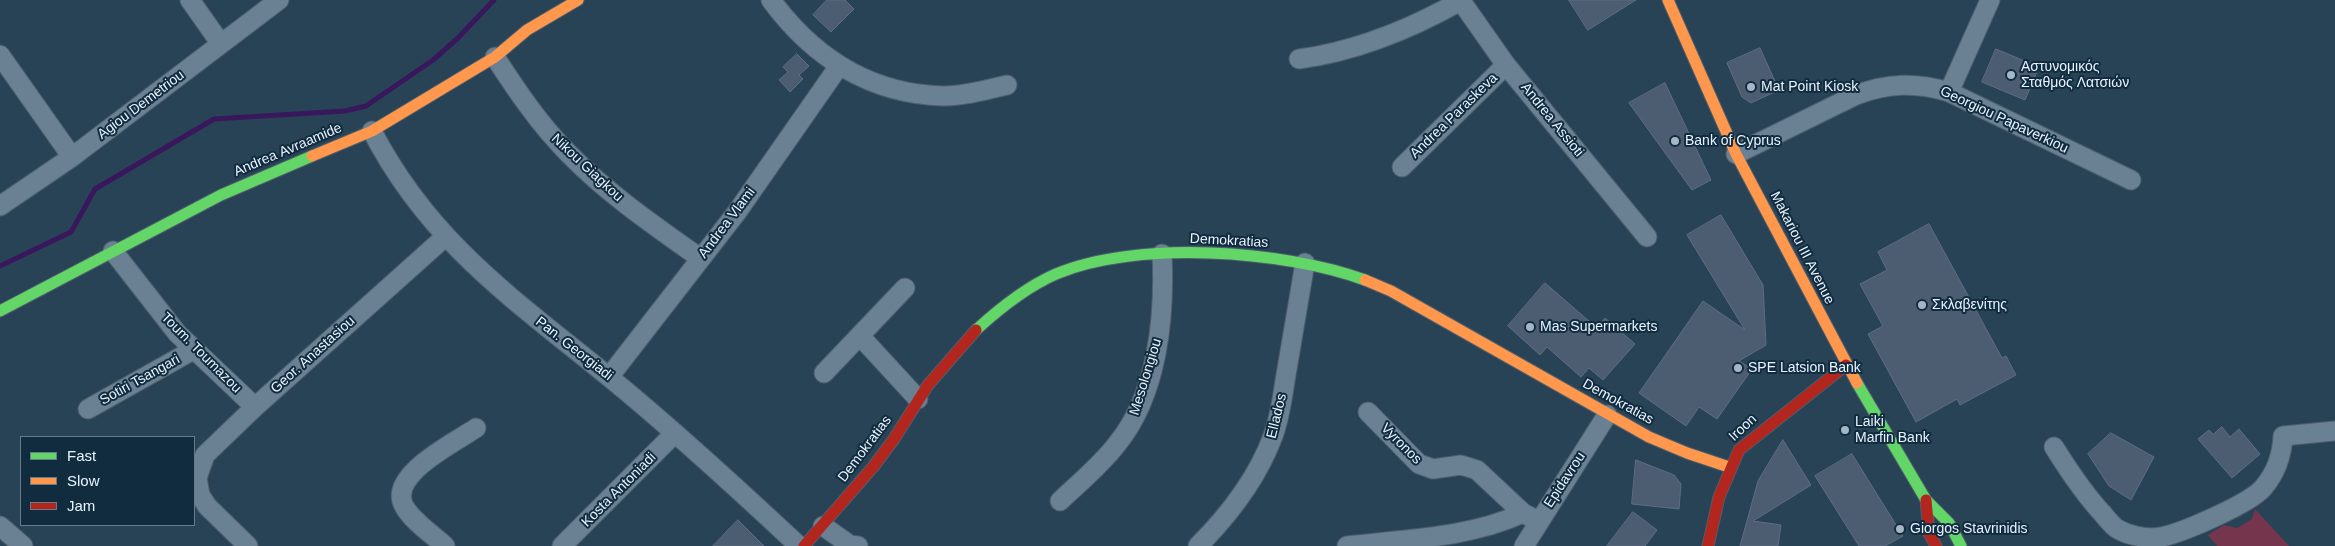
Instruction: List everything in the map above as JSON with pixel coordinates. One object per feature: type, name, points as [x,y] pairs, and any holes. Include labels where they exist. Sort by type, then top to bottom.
[{"type":"street","points":[[190,0],[221,44]]},
{"type":"street","name":"Agiou Demetriou","points":[[0,206],[72,157],[279,0]]},
{"type":"street","name":"Andrea Avraamide","points":[[0,311],[221,195],[372,131],[495,57],[528,30],[578,0]]},
{"type":"street","points":[[771,0],[814,49],[839,66],[883,85],[922,94],[958,95],[1007,85]]},
{"type":"street","points":[[1300,60],[1364,46],[1461,0]]},
{"type":"street","name":"Andrea Assioti","points":[[1461,0],[1506,65],[1647,237]]},
{"type":"street","name":"Makariou III Avenue","points":[[1668,0],[1736,154],[1846,365],[1926,500],[1949,523],[1961,546]]},
{"type":"street","points":[[1948,92],[1990,0]]},
{"type":"street","points":[[0,56],[72,157]]},
{"type":"street","name":"Nikou Giagkou","points":[[495,57],[541,123],[568,154],[612,193],[700,258]]},
{"type":"street","name":"Andrea Paraskeva","points":[[1402,167],[1506,65]]},
{"type":"street","name":"Andrea Vlami","points":[[609,377],[768,168],[839,66]]},
{"type":"street","name":"Georgiou Papaverkiou","points":[[1736,154],[1874,88],[1904,84],[1933,87],[1948,92],[2131,180]]},
{"type":"street","name":"Pan. Georgiadi","points":[[372,131],[397,175],[445,237],[511,298],[675,433],[799,546]]},
{"type":"street","name":"Geor. Anastasiou","points":[[248,546],[207,506],[200,495],[197,483],[198,471],[205,455],[255,407],[445,237]]},
{"type":"street","name":"Toum. Toumazou","points":[[113,251],[154,306],[193,350],[255,407]]},
{"type":"street","name":"Demokratias","points":[[804,546],[823,526],[883,453],[918,399],[940,370],[974,333],[1002,308],[1028,289],[1075,267],[1127,256],[1162,254],[1243,256],[1334,268],[1376,283],[1498,350],[1607,415],[1668,446],[1729,467]]},
{"type":"street","name":"Mesolongiou","points":[[1060,501],[1108,454],[1133,421],[1159,342],[1163,291],[1162,254]]},
{"type":"street","name":"Ellados","points":[[1198,546],[1225,518],[1243,494],[1267,451],[1274,434],[1284,390],[1306,263]]},
{"type":"street","points":[[824,373],[906,288]]},
{"type":"street","points":[[860,336],[918,399]]},
{"type":"street","name":"Sotiri Tsangari","points":[[88,409],[193,350]]},
{"type":"street","name":"Iroon","points":[[1708,546],[1712,519],[1729,467],[1739,450],[1752,437],[1846,365]]},
{"type":"street","name":"Vyronos","points":[[1368,412],[1419,464],[1433,470],[1460,466],[1477,470],[1530,517]]},
{"type":"street","name":"Epidavrou","points":[[1524,546],[1530,517],[1607,415]]},
{"type":"street","points":[[445,546],[408,512],[401,499],[401,489],[413,470],[476,428]]},
{"type":"street","points":[[2054,447],[2069,472],[2116,528],[2156,541],[2233,508],[2262,489],[2276,469],[2282,451],[2283,436],[2335,432]]},
{"type":"street","name":"Kosta Antoniadi","points":[[562,546],[675,433]]},
{"type":"street","name":"Makariou III Avenue","points":[[1926,500],[1929,533],[1936,546]]},
{"type":"street","points":[[1348,546],[1470,531],[1530,517]]},
{"type":"street","points":[[0,526],[23,546]]},
{"type":"street","points":[[823,526],[850,545],[858,546]]},
{"type":"shaded area","points":[[2255,509],[2289,546],[2217,546],[2208,535],[2224,525],[2237,528],[2252,519]]},
{"type":"building","points":[[827,0],[845,0],[854,9],[831,32],[813,15]]},
{"type":"building","points":[[1569,0],[1636,0],[1588,30]]},
{"type":"building","points":[[1760,48],[1779,90],[1751,103],[1742,97],[1727,63]]},
{"type":"building","name":"Αστυνομικός Σταθμός Λατσιών","points":[[1996,49],[2039,67],[2025,100],[1982,82]]},
{"type":"building","points":[[797,54],[809,66],[799,75],[803,79],[790,92],[779,80],[788,72],[783,67]]},
{"type":"building","name":"Bank of Cyprus","points":[[1665,83],[1711,180],[1692,190],[1629,103]]},
{"type":"building","points":[[1721,215],[1763,285],[1766,345],[1739,361],[1752,369],[1717,419],[1699,407],[1686,426],[1639,393],[1703,301],[1745,330],[1687,235]]},
{"type":"building","name":"Σκλαβενίτης","points":[[1929,224],[2002,358],[2006,356],[2016,375],[1960,405],[1957,399],[1916,422],[1868,334],[1883,326],[1860,284],[1887,270],[1878,252]]},
{"type":"building","points":[[1545,283],[1597,328],[1605,318],[1635,344],[1603,380],[1589,368],[1581,377],[1547,347],[1540,355],[1508,326]]},
{"type":"building","points":[[2222,427],[2230,437],[2239,429],[2260,454],[2232,478],[2198,439],[2209,430],[2213,434]]},
{"type":"building","points":[[2111,433],[2154,457],[2131,500],[2109,486],[2088,454]]},
{"type":"building","points":[[1783,440],[1811,485],[1753,521],[1781,525],[1778,546],[1740,546],[1758,481]]},
{"type":"building","points":[[1852,454],[1903,536],[1885,546],[1859,546],[1815,476]]},
{"type":"building","points":[[1636,460],[1674,475],[1681,484],[1679,509],[1632,504]]},
{"type":"building","points":[[1633,512],[1657,530],[1645,546],[1607,546]]},
{"type":"building","points":[[738,520],[764,546],[713,546]]},
{"type":"waterway","points":[[0,266],[71,232],[95,189],[214,119],[345,111],[366,106],[433,60],[457,39],[494,0]]},
{"type":"traffic: fast","points":[[0,311],[221,195],[312,156]]},
{"type":"traffic: fast","points":[[976,330],[1014,299],[1045,279],[1089,263],[1127,256],[1168,253],[1253,256],[1332,270],[1365,280]]},
{"type":"traffic: fast","points":[[1857,383],[1926,500],[1949,523],[1961,546]]},
{"type":"traffic: slow","points":[[312,156],[372,131],[495,57],[527,30],[578,0]]},
{"type":"traffic: slow","points":[[1668,0],[1736,154],[1857,383]]},
{"type":"traffic: slow","points":[[1365,280],[1391,291],[1649,437],[1687,453],[1729,467]]},
{"type":"traffic: jam","points":[[804,546],[873,467],[894,439],[928,385],[976,330]]},
{"type":"traffic: jam","points":[[1708,546],[1719,497],[1739,450],[1846,365]]},
{"type":"traffic: jam","points":[[1926,500],[1929,533],[1936,546]]},
{"type":"place","name":"Αστυνομικός Σταθμός Λατσιών","points":[[2011,75]]},
{"type":"place","name":"Mat Point Kiosk","points":[[1751,87]]},
{"type":"place","name":"Bank of Cyprus","points":[[1675,141]]},
{"type":"place","name":"Σκλαβενίτης","points":[[1922,305]]},
{"type":"place","name":"Mas Supermarkets","points":[[1530,327]]},
{"type":"place","name":"SPE Latsion Bank","points":[[1738,368]]},
{"type":"place","name":"Laiki Marfin Bank","points":[[1845,430]]},
{"type":"place","name":"Giorgos Stavrinidis","points":[[1900,529]]}]
